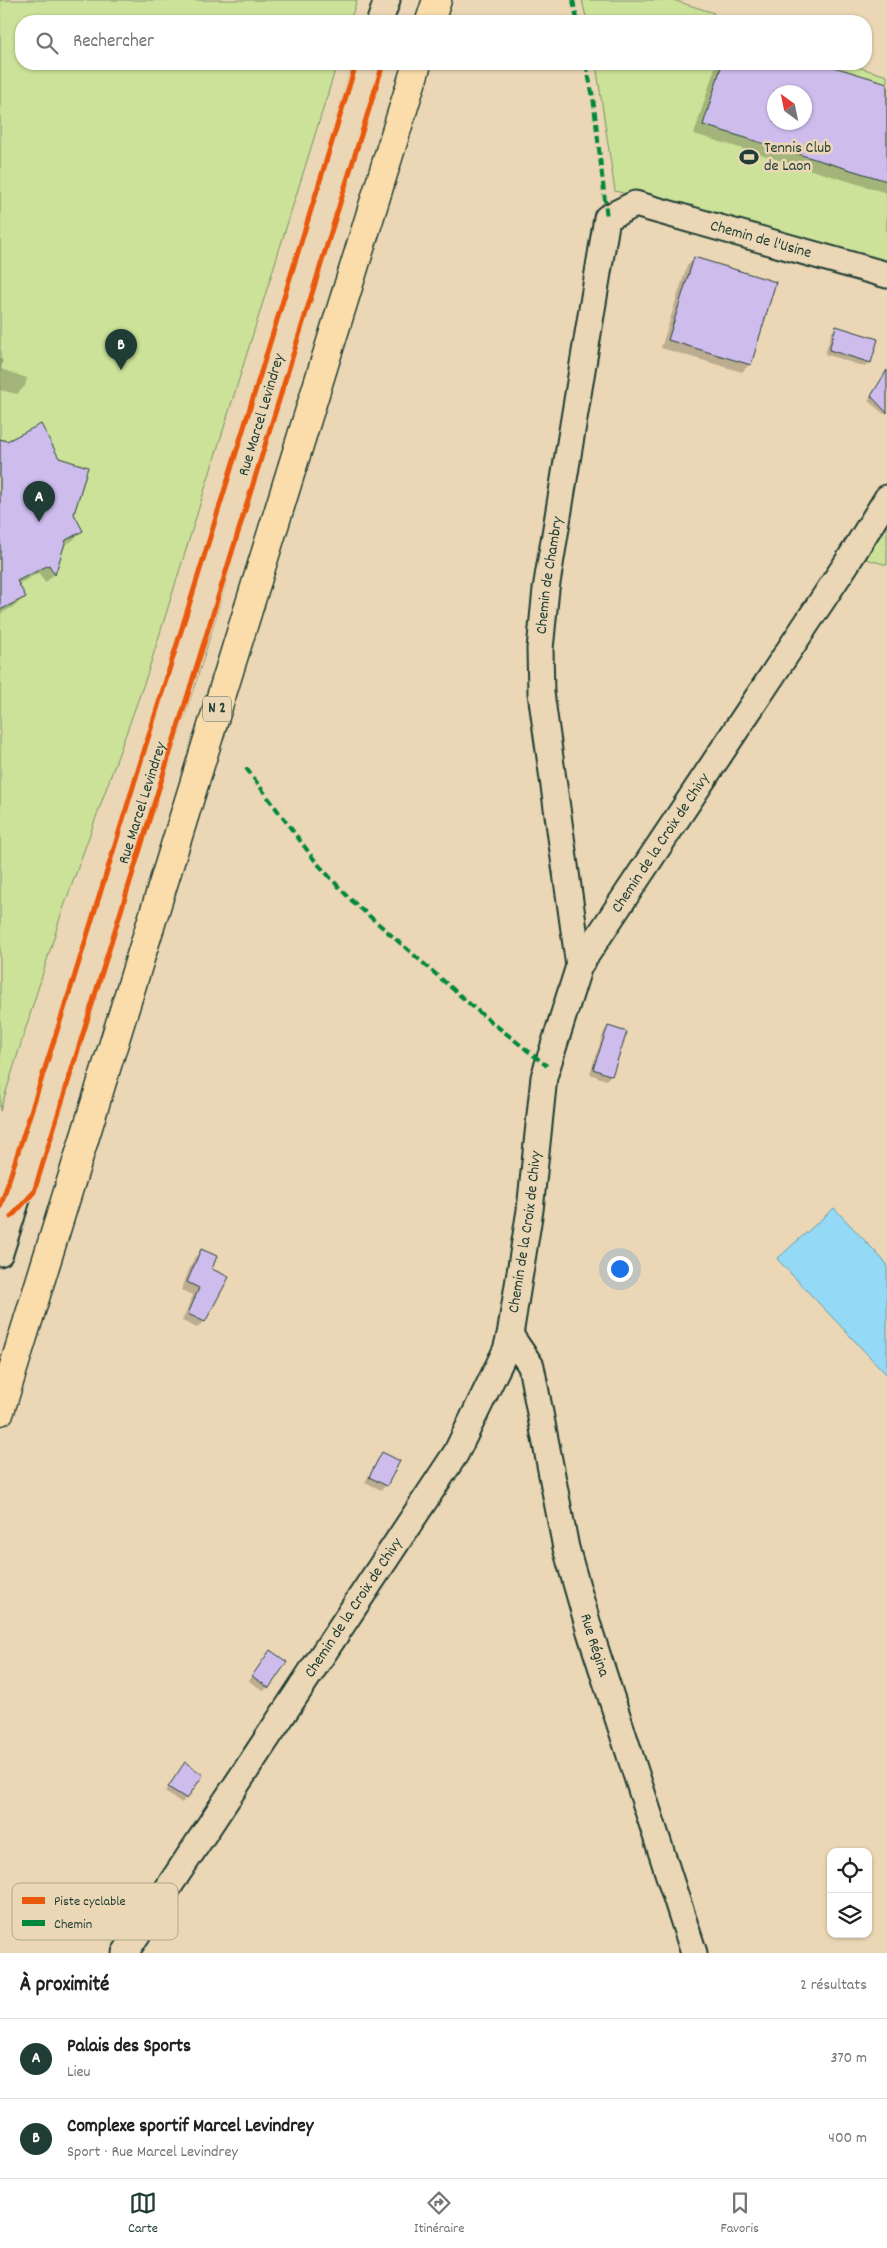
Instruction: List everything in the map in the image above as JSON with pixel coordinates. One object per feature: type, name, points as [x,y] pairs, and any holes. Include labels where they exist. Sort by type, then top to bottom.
[{"type":"main road","points":[[432,15],[437,0]]},
{"type":"main road","name":"N 2","points":[[0,1410],[415,70]]},
{"type":"street","points":[[382,15],[387,0]]},
{"type":"street","name":"Rue Marcel Levindrey","points":[[0,1252],[194,637],[365,70]]},
{"type":"street","name":"Chemin de l'Usine","points":[[635,204],[887,275]]},
{"type":"street","name":"Chemin de Chambry","points":[[579,966],[548,754],[541,693],[540,649],[546,589],[607,218],[635,204]]},
{"type":"street","name":"Chemin de la Croix de Chivy","points":[[171,1883],[456,1453],[506,1350],[530,1210],[544,1077],[579,966],[846,564],[887,498]]},
{"type":"street","name":"Rue Régina","points":[[510,1335],[531,1366],[566,1548],[590,1632],[694,1953]]},
{"type":"street","name":"Chemin de la Croix de Chivy","points":[[125,1953],[134,1940]]},
{"type":"green space","points":[[0,0],[357,0],[352,15],[15,15],[15,70],[335,70],[147,675],[61,915],[0,1111]]},
{"type":"green space","points":[[582,0],[673,0],[714,13],[713,15],[586,15]]},
{"type":"green space","name":"Tennis Club de Laon","points":[[597,70],[868,70],[887,76],[887,261],[615,191]]},
{"type":"green space","points":[[887,507],[887,565],[856,556]]},
{"type":"water","points":[[834,1208],[887,1264],[887,1375],[777,1259]]},
{"type":"building","points":[[720,70],[844,70],[887,83],[887,181],[703,125]]},
{"type":"building","points":[[694,257],[776,282],[751,365],[668,340]]},
{"type":"building","points":[[836,326],[878,339],[871,363],[829,350]]},
{"type":"building","points":[[887,370],[887,413],[871,396]]},
{"type":"building","points":[[41,424],[59,458],[88,467],[74,514],[83,531],[66,540],[55,575],[49,565],[17,581],[26,597],[0,610],[0,439],[7,441]]},
{"type":"building","points":[[608,1026],[627,1032],[612,1076],[593,1069]]},
{"type":"building","points":[[201,1249],[217,1256],[212,1269],[229,1277],[205,1322],[188,1314],[199,1288],[187,1282]]},
{"type":"building","points":[[382,1452],[400,1461],[387,1486],[369,1477]]},
{"type":"building","points":[[270,1650],[287,1662],[269,1688],[252,1676]]},
{"type":"building","points":[[185,1762],[203,1775],[187,1799],[168,1787]]},
{"type":"marked path","points":[[573,0],[576,15]]},
{"type":"marked path","points":[[587,70],[593,97],[607,218]]},
{"type":"marked path","points":[[246,768],[316,862],[350,899],[479,1012],[547,1066]]},
{"type":"cycle path","points":[[0,1208],[74,978],[354,70]]},
{"type":"cycle path","points":[[11,1217],[34,1192],[381,70]]},
{"type":"place","name":"Tennis Club de Laon","points":[[749,157]]},
{"type":"place","name":"Complexe sportif Marcel Levindrey","points":[[121,370]]},
{"type":"place","name":"Palais des Sports","points":[[39,522]]}]
